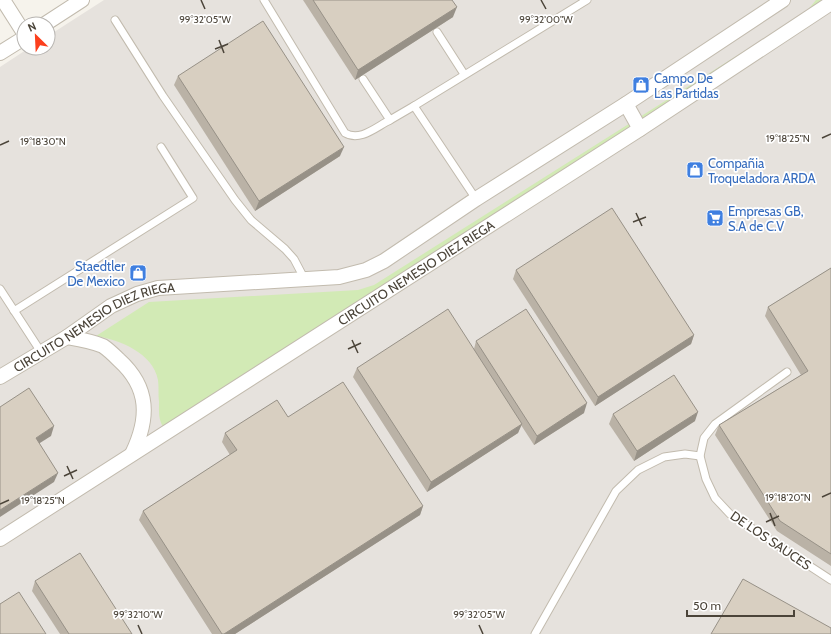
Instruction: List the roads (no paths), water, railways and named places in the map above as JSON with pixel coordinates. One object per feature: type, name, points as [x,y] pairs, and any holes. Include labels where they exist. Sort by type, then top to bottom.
[{"type":"street","points":[[3,0],[16,20]]},
{"type":"street","points":[[56,17],[82,0]]},
{"type":"street","name":"CIRCUITO NEMESIO DIEZ RIEGA","points":[[2,373],[67,337],[111,306],[137,294],[158,288],[339,277],[366,270],[384,261],[476,198],[626,104],[783,0]]},
{"type":"street","name":"CIRCUITO NEMESIO DIEZ RIEGA","points":[[0,539],[640,129],[831,3]]},
{"type":"street","points":[[0,54],[16,43]]},
{"type":"street","points":[[626,104],[640,129]]},
{"type":"street","points":[[67,337],[90,342],[103,347],[127,366],[136,378],[144,406],[140,437],[131,455]]},
{"type":"lane","points":[[264,0],[345,133],[352,137],[361,136],[414,106],[586,0]]},
{"type":"lane","points":[[115,20],[163,96],[235,200],[251,220],[285,249],[304,278]]},
{"type":"lane","points":[[437,32],[464,74]]},
{"type":"lane","points":[[363,79],[390,120]]},
{"type":"lane","points":[[414,106],[476,198]]},
{"type":"lane","points":[[14,311],[193,198],[161,147]]},
{"type":"lane","points":[[0,288],[41,352]]},
{"type":"lane","name":"DE LOS SAUCES","points":[[788,372],[715,424],[704,438],[700,456],[706,479],[714,498],[730,514],[831,580]]},
{"type":"lane","points":[[535,634],[616,491],[638,470],[664,457],[685,454],[700,456]]},
{"type":"place","name":"Campo De Las Partidas","points":[[641,85]]},
{"type":"place","name":"Compañia Troqueladora ARDA","points":[[695,170]]},
{"type":"place","name":"Empresas GB, S.A de C.V","points":[[715,218]]},
{"type":"place","name":"Staedtler De Mexico","points":[[138,273]]}]
